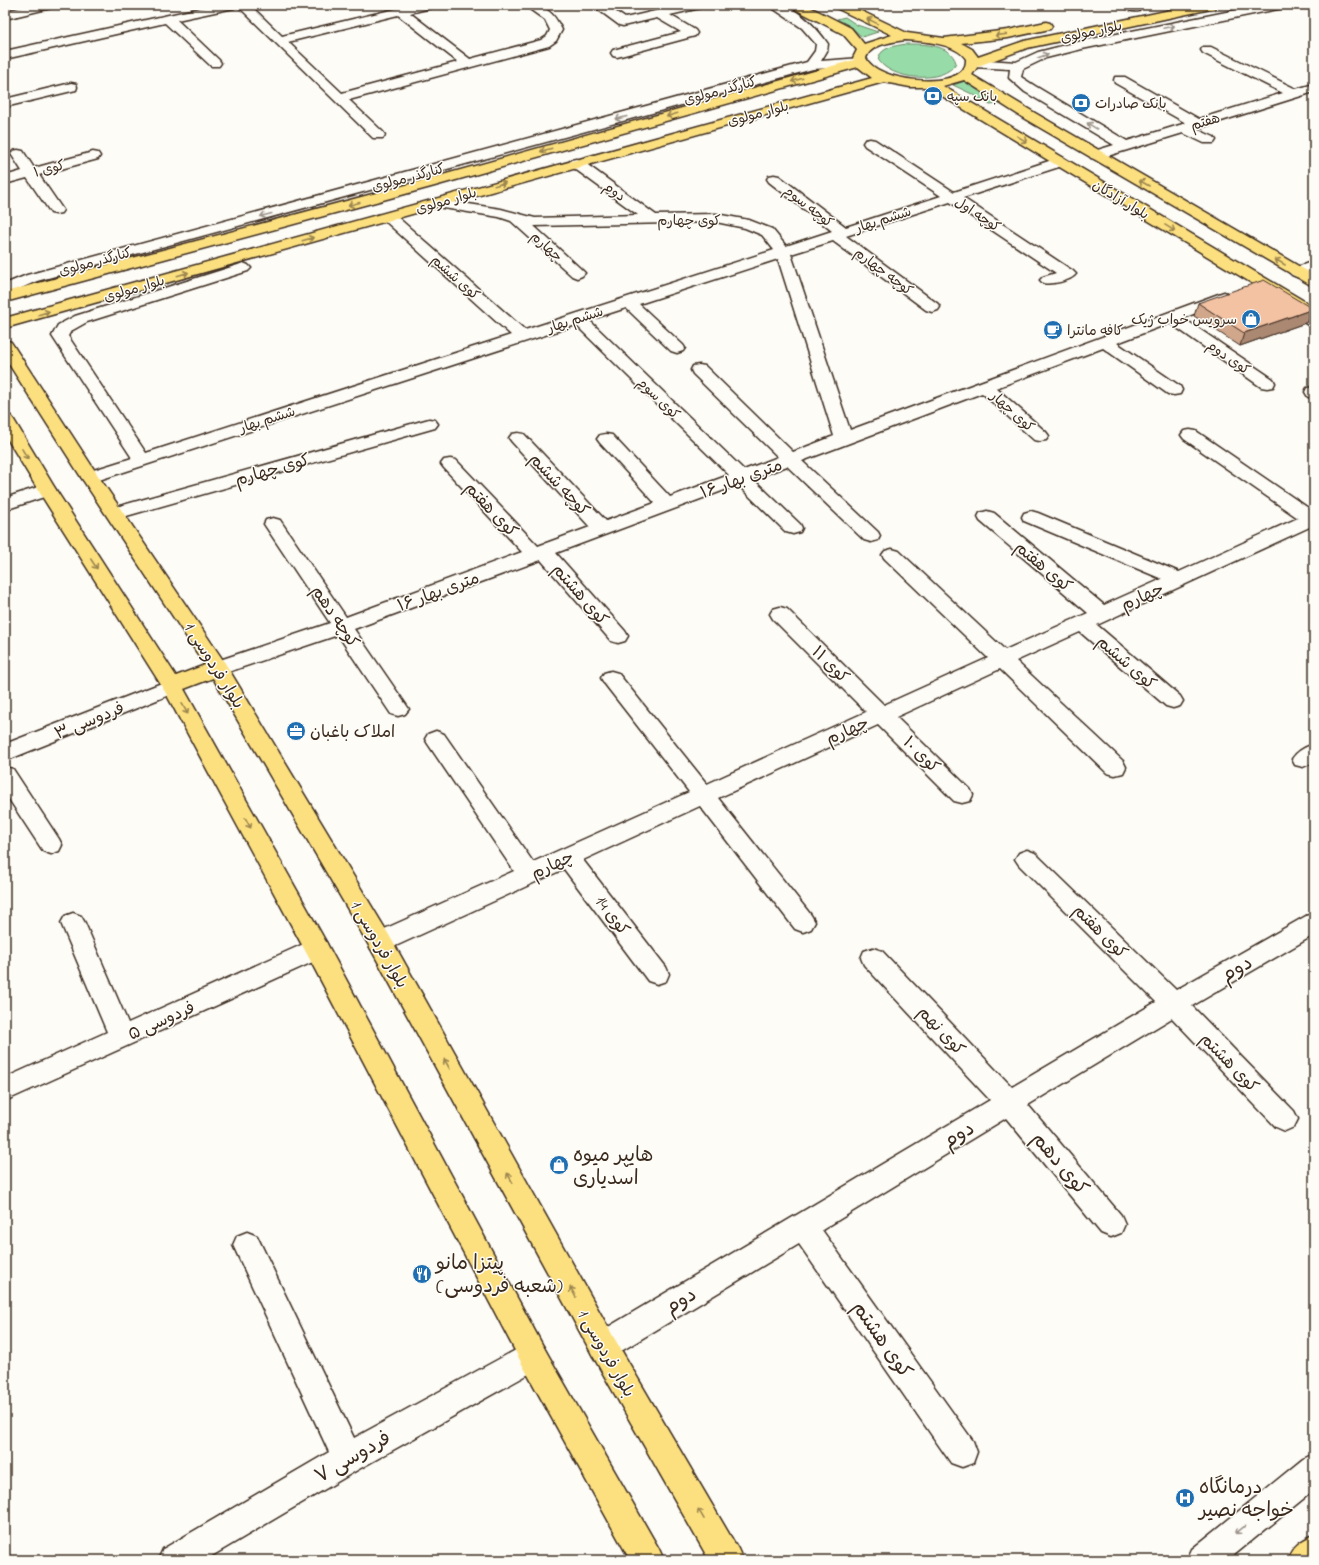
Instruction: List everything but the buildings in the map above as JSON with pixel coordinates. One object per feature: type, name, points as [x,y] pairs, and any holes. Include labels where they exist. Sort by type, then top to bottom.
[{"type":"main road","points":[[803,13],[832,11],[839,5],[905,36],[926,37],[946,42],[963,49],[972,58],[969,69]]},
{"type":"main road","name":"بلوار مولوی","points":[[1128,8],[1149,5]]},
{"type":"main road","name":"بلوار مولوی","points":[[5,331],[436,203],[885,78],[914,83],[943,82],[1024,45],[1211,5]]},
{"type":"main road","name":"بلوار مولوی","points":[[946,42],[1008,34],[1060,23]]},
{"type":"main road","points":[[1031,29],[1030,32],[1034,36],[1049,40]]},
{"type":"main road","points":[[847,31],[862,56],[866,68],[885,78]]},
{"type":"main road","name":"بلوار مولوی","points":[[5,298],[419,186],[862,56],[870,44],[879,40],[905,36]]},
{"type":"main road","name":"بلوار آزادگان","points":[[969,69],[1030,116],[1314,281]]},
{"type":"main road","name":"بلوار آزادگان","points":[[929,83],[1259,285],[1314,314]]},
{"type":"main road","points":[[999,125],[1006,120],[1030,116]]},
{"type":"main road","points":[[5,302],[10,307],[12,312],[5,331]]},
{"type":"main road","name":"بلوار فردوسی 1","points":[[5,331],[90,477],[116,513],[218,668],[380,942],[603,1346],[721,1555]]},
{"type":"main road","points":[[5,420],[47,490],[172,686],[317,949],[533,1356],[648,1560]]},
{"type":"main road","points":[[172,686],[218,668]]},
{"type":"main road","points":[[1303,1560],[1314,1551]]},
{"type":"street","points":[[5,15],[47,5]]},
{"type":"street","points":[[5,54],[230,5]]},
{"type":"street","points":[[242,5],[378,135]]},
{"type":"street","points":[[279,40],[427,5]]},
{"type":"street","points":[[340,98],[545,43],[552,38],[556,30],[550,18],[530,5]]},
{"type":"street","points":[[598,5],[623,22],[696,5]]},
{"type":"street","points":[[774,5],[803,13],[847,31]]},
{"type":"street","points":[[969,69],[1018,66],[1042,55],[1278,5]]},
{"type":"street","points":[[400,12],[468,64]]},
{"type":"street","points":[[803,13],[822,44],[821,51],[812,65]]},
{"type":"street","points":[[616,53],[692,33],[660,14]]},
{"type":"street","points":[[168,19],[215,63]]},
{"type":"street","points":[[1207,50],[1314,100]]},
{"type":"street","name":"کنارگذر مولوی","points":[[5,290],[32,278],[397,180],[812,65],[862,56]]},
{"type":"street","points":[[1018,66],[1015,71],[1015,78],[1030,89],[1126,146]]},
{"type":"street","points":[[1120,80],[1198,124]]},
{"type":"street","points":[[5,102],[71,86]]},
{"type":"street","name":"هفتم","points":[[1096,155],[1314,88]]},
{"type":"street","points":[[1184,128],[1209,140]]},
{"type":"street","name":"کوچه اول","points":[[870,143],[1068,274],[1048,280]]},
{"type":"street","points":[[18,154],[56,210]]},
{"type":"street","name":"کوی ۱","points":[[5,180],[92,156]]},
{"type":"street","name":"ششم بهار","points":[[90,477],[1060,162]]},
{"type":"street","name":"دوم","points":[[576,163],[654,220]]},
{"type":"street","name":"کوچه سوم","points":[[774,179],[839,233]]},
{"type":"street","name":"کوی چهارم","points":[[436,203],[501,213],[536,222],[716,218],[749,224],[767,232],[783,252],[844,439]]},
{"type":"street","name":"کوی ششم","points":[[389,217],[522,336]]},
{"type":"street","name":"چهارم","points":[[516,218],[577,273]]},
{"type":"street","name":"کوچه چهارم","points":[[839,233],[932,307]]},
{"type":"street","points":[[1297,272],[1314,266]]},
{"type":"street","points":[[142,460],[60,336],[64,328],[80,319],[243,268]]},
{"type":"street","points":[[1259,285],[1314,322]]},
{"type":"street","name":"۱۶ متری بهار","points":[[218,668],[343,626],[1259,285]]},
{"type":"street","points":[[628,302],[677,348]]},
{"type":"street","name":"کوی دوم","points":[[1172,317],[1267,383]]},
{"type":"street","name":"کوی سوم","points":[[578,318],[793,528]]},
{"type":"street","points":[[1105,342],[1174,390]]},
{"type":"street","points":[[699,370],[871,536]]},
{"type":"street","name":"کوی چهار","points":[[985,386],[1040,436]]},
{"type":"street","name":"کوی چهارم","points":[[116,513],[429,424]]},
{"type":"street","points":[[1190,435],[1310,524]]},
{"type":"street","name":"کوچه ششم","points":[[518,438],[603,529]]},
{"type":"street","points":[[606,439],[667,505]]},
{"type":"street","name":"کوی هفتم","points":[[450,464],[540,553]]},
{"type":"street","points":[[5,504],[47,490]]},
{"type":"street","name":"کوی هفتم","points":[[988,517],[1102,614]]},
{"type":"street","points":[[1031,517],[1179,579]]},
{"type":"street","name":"کوچه دهم","points":[[273,524],[398,709]]},
{"type":"street","name":"چهارم","points":[[380,942],[1179,579],[1310,524]]},
{"type":"street","name":"کوی هشتم","points":[[540,553],[618,636]]},
{"type":"street","points":[[892,555],[1115,767]]},
{"type":"street","name":"کوی ۱۱","points":[[780,614],[882,714]]},
{"type":"street","name":"کوی ششم","points":[[1082,623],[1173,701]]},
{"type":"street","points":[[611,678],[803,922]]},
{"type":"street","name":"فردوسی ۳","points":[[5,753],[172,686]]},
{"type":"street","name":"کوی ۱۰","points":[[882,714],[962,795]]},
{"type":"street","points":[[436,739],[529,874]]},
{"type":"street","points":[[5,775],[51,845]]},
{"type":"street","name":"کوی 14","points":[[568,857],[657,974]]},
{"type":"street","name":"کوی هفتم","points":[[1027,859],[1174,1004]]},
{"type":"street","points":[[73,923],[122,1037]]},
{"type":"street","name":"دوم","points":[[603,1346],[1174,1004],[1314,923]]},
{"type":"street","name":"فردوسی ۵","points":[[5,1090],[317,949]]},
{"type":"street","name":"کوی نهم","points":[[873,958],[1010,1103]]},
{"type":"street","name":"کوی هشتم","points":[[1174,1004],[1285,1119]]},
{"type":"street","name":"کوی دهم","points":[[1010,1103],[1111,1224]]},
{"type":"street","name":"کوی هشتم","points":[[803,1227],[962,1452]]},
{"type":"street","points":[[247,1246],[348,1458]]},
{"type":"street","name":"فردوسی ۷","points":[[174,1560],[348,1458],[533,1356]]},
{"type":"street","points":[[1203,1560],[1314,1470]]},
{"type":"green space","points":[[845,17],[857,25],[878,32],[862,37],[850,26],[837,19]]},
{"type":"green space","points":[[906,44],[936,46],[948,52],[956,63],[950,70],[940,75],[917,77],[893,72],[884,66],[878,59],[885,50],[893,46]]},
{"type":"green space","points":[[965,81],[999,104],[990,105],[953,85]]},
{"type":"place","name":"بانک سپه","points":[[933,96]]},
{"type":"place","name":"بانک صادرات","points":[[1081,103]]},
{"type":"place","name":"سرویس خواب ژیک","points":[[1251,319]]},
{"type":"place","name":"کافه مانترا","points":[[1053,330]]},
{"type":"place","name":"املاک باغبان","points":[[296,731]]},
{"type":"place","name":"هایپر میوه اسدیاری","points":[[559,1165]]},
{"type":"place","name":"پیتزا مانو (شعبه فردوسی)","points":[[422,1274]]},
{"type":"place","name":"درمانگاه خواجه نصیر","points":[[1185,1498]]}]
